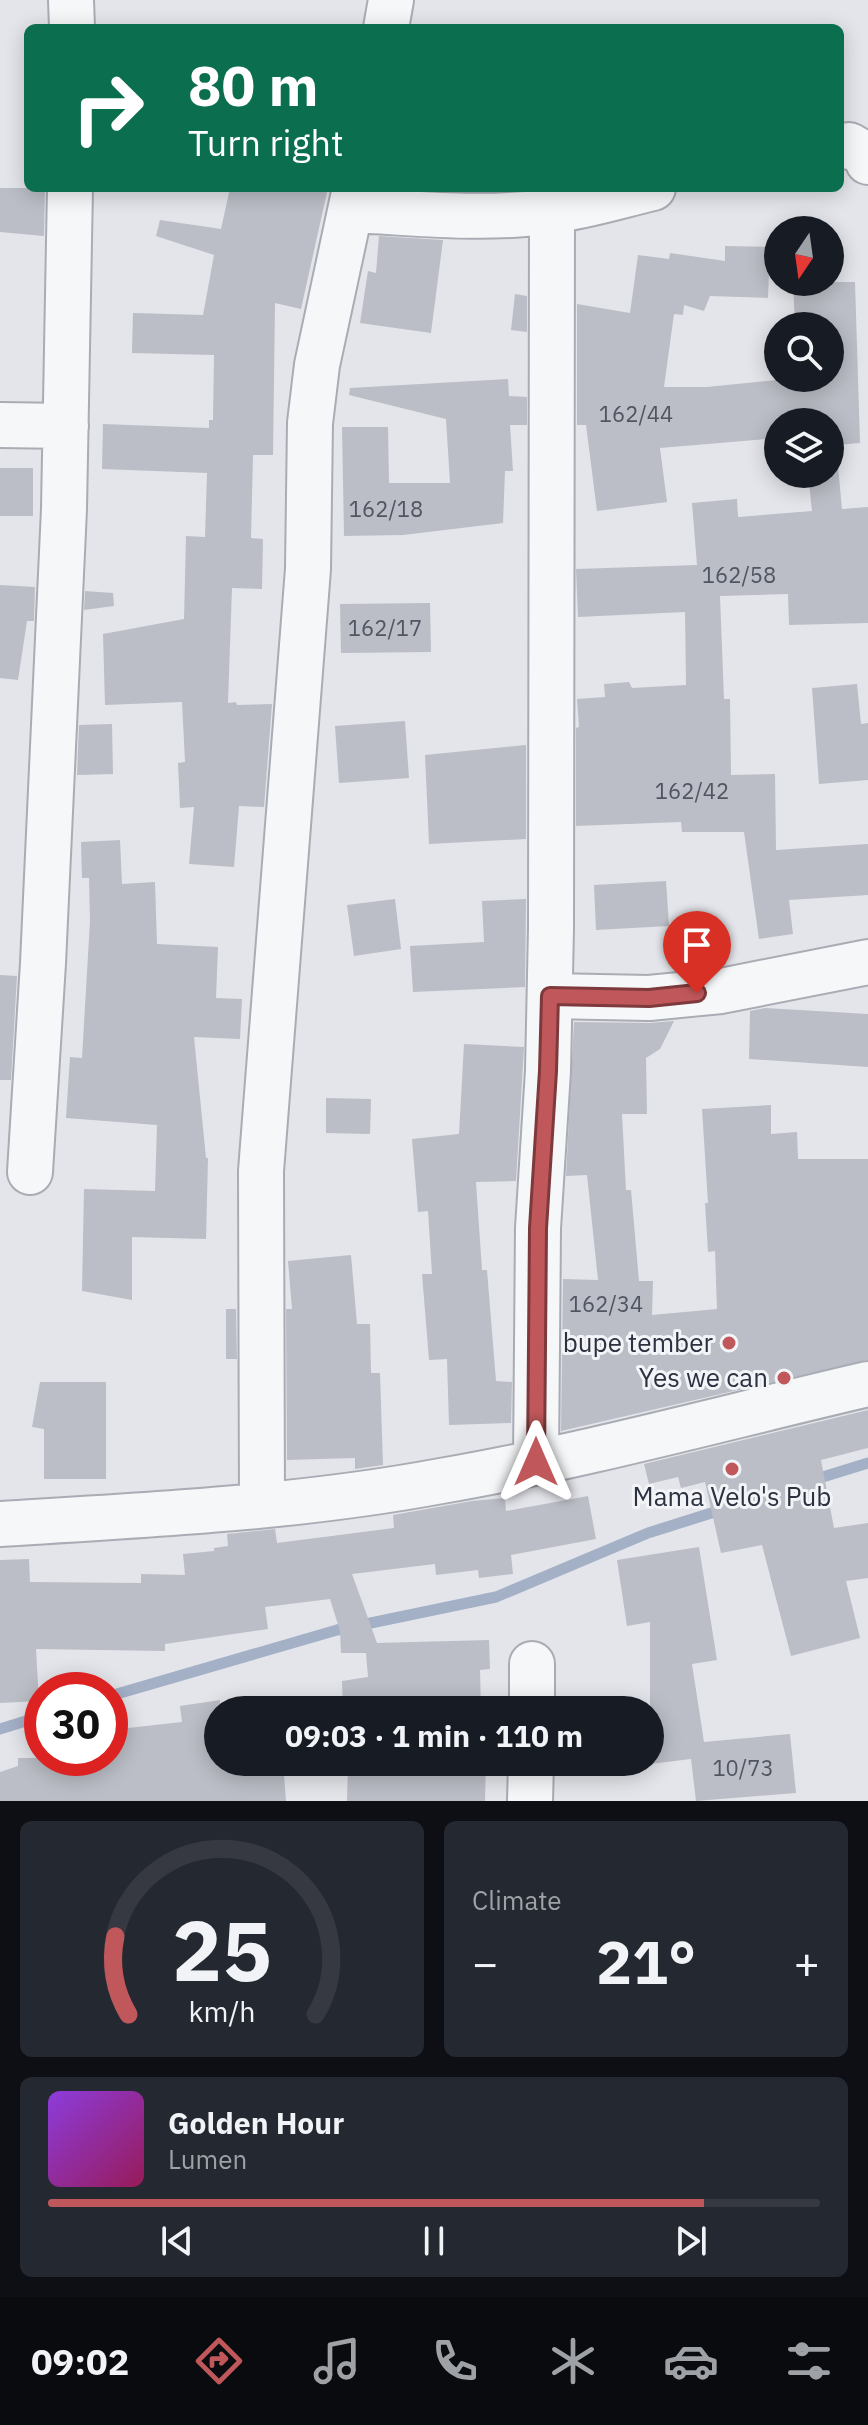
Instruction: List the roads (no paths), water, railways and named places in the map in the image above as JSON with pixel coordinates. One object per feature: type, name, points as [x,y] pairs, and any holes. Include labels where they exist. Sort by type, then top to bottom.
[{"type":"street","points":[[71,0],[72,24]]},
{"type":"street","points":[[387,24],[391,0]]},
{"type":"street","points":[[844,146],[849,145],[865,154],[868,162]]},
{"type":"street","points":[[30,1172],[45,932],[66,426],[70,192]]},
{"type":"street","points":[[262,1505],[261,1171],[308,569],[310,423],[317,365],[354,199],[465,216],[552,211],[635,192]]},
{"type":"street","points":[[536,1462],[538,1228],[550,996],[552,211]]},
{"type":"street","points":[[0,425],[66,426]]},
{"type":"street","points":[[550,996],[649,998],[721,991],[868,962]]},
{"type":"street","points":[[0,1524],[224,1511],[439,1482],[868,1384]]},
{"type":"street","points":[[532,1664],[532,1696]]},
{"type":"street","points":[[530,1801],[531,1776]]},
{"type":"waterway","points":[[813,1480],[868,1463]]},
{"type":"waterway","points":[[128,1691],[337,1630],[496,1597],[648,1533],[724,1509]]},
{"type":"waterway","points":[[0,1729],[24,1722]]},
{"type":"place","name":"bupe tember","points":[[729,1343]]},
{"type":"place","name":"Yes we can","points":[[784,1378]]},
{"type":"place","name":"Mama Velo's Pub","points":[[732,1469]]}]
